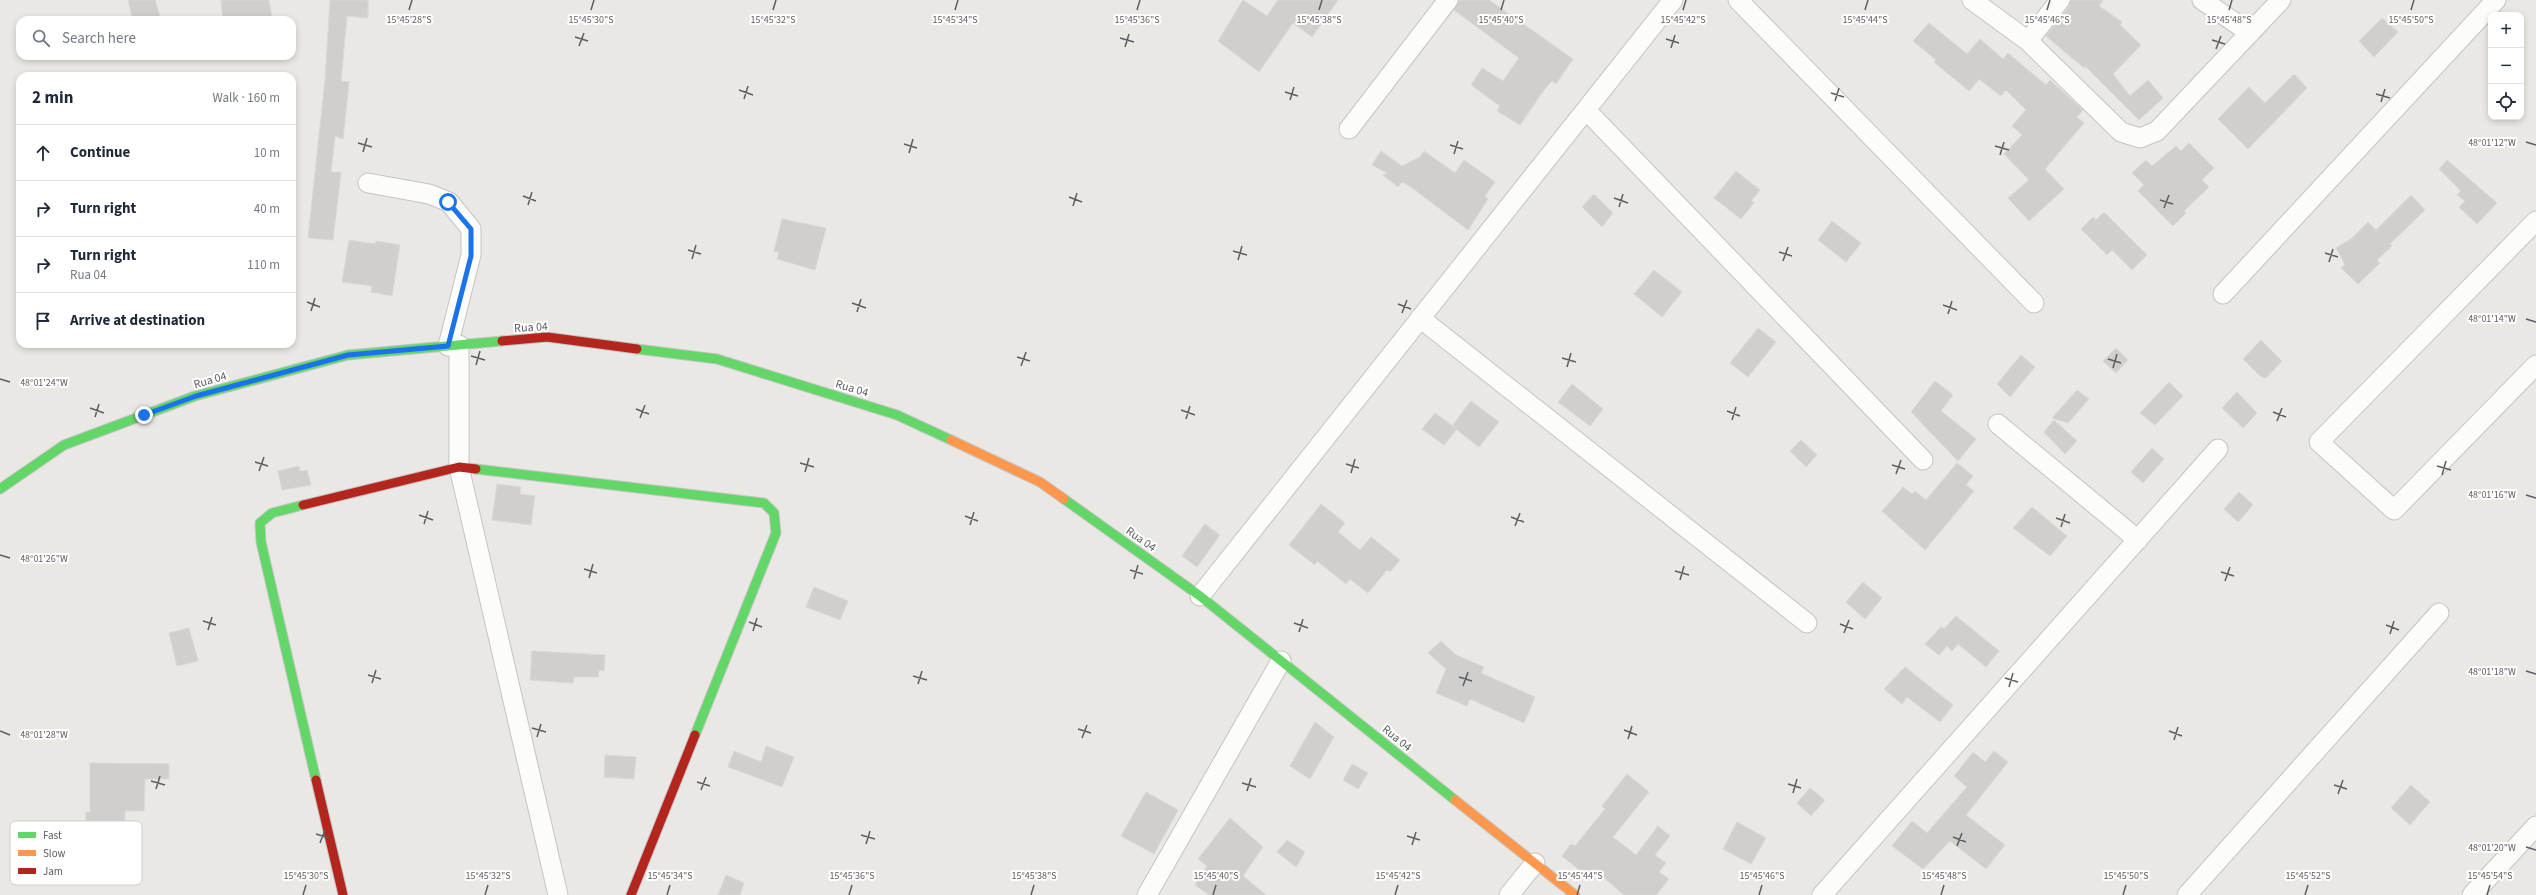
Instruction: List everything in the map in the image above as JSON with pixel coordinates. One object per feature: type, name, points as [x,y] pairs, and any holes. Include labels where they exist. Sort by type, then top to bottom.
[{"type":"street","points":[[1349,129],[1448,0]]},
{"type":"street","points":[[1200,596],[1673,0]]},
{"type":"street","points":[[1738,0],[2034,304]]},
{"type":"street","points":[[1972,0],[2028,41],[2121,132],[2140,138],[2157,131],[2281,0]]},
{"type":"street","points":[[2028,41],[2060,0]]},
{"type":"street","points":[[2202,0],[2250,33]]},
{"type":"street","points":[[2223,294],[2496,0]]},
{"type":"street","points":[[1586,110],[1923,460]]},
{"type":"street","points":[[368,183],[429,194],[448,202],[471,229],[471,256],[454,345],[459,467],[558,895]]},
{"type":"street","points":[[2536,221],[2319,442],[2394,510],[2536,365]]},
{"type":"street","points":[[1420,318],[1807,623]]},
{"type":"street","name":"Rua 04","points":[[0,489],[64,445],[196,396],[348,355],[547,337],[717,359],[897,414],[1040,482],[1200,596],[1575,895]]},
{"type":"street","points":[[1998,424],[2138,540]]},
{"type":"street","points":[[1822,895],[2218,449]]},
{"type":"street","points":[[342,895],[262,549],[260,523],[272,513],[459,467],[764,503],[774,513],[776,533],[631,895]]},
{"type":"street","points":[[2187,895],[2439,613]]},
{"type":"street","points":[[1147,895],[1281,660]]},
{"type":"street","points":[[2472,895],[2536,826]]},
{"type":"street","points":[[1509,895],[1535,863]]},
{"type":"building","points":[[128,0],[155,0],[160,16],[132,16]]},
{"type":"building","points":[[221,0],[269,0],[272,16],[223,16]]},
{"type":"building","points":[[330,0],[368,0],[368,18],[347,16],[341,81],[349,82],[343,139],[335,136],[331,172],[341,172],[333,240],[308,238],[325,80]]},
{"type":"building","points":[[1243,0],[1267,16],[1278,0],[1338,0],[1312,37],[1293,23],[1259,72],[1218,41]]},
{"type":"building","points":[[1460,0],[1489,0],[1573,59],[1556,84],[1552,81],[1544,90],[1520,125],[1497,111],[1500,106],[1471,85],[1482,68],[1503,81],[1519,58],[1454,10]]},
{"type":"building","points":[[2071,0],[2103,0],[2099,6],[2122,22],[2120,25],[2141,45],[2113,74],[2130,96],[2148,80],[2163,98],[2139,120],[2085,66],[2084,68],[2046,36],[2069,7]]},
{"type":"building","points":[[2382,18],[2398,32],[2374,57],[2359,41]]},
{"type":"building","points":[[1929,23],[1967,54],[1980,39],[2003,59],[2008,53],[2046,85],[2050,80],[2083,110],[2077,117],[2084,123],[2045,169],[2064,189],[2029,221],[2008,198],[2029,180],[2004,154],[2022,135],[2012,126],[2026,110],[2006,90],[2001,96],[1979,79],[1969,91],[1934,62],[1936,60],[1913,41]]},
{"type":"building","points":[[2294,74],[2307,88],[2248,149],[2218,119],[2249,87],[2265,103]]},
{"type":"building","points":[[2189,143],[2214,168],[2202,180],[2209,187],[2184,211],[2186,213],[2173,226],[2138,191],[2144,185],[2132,173],[2146,160],[2152,166],[2176,146],[2181,151]]},
{"type":"building","points":[[1381,151],[1402,166],[1420,157],[1424,151],[1455,173],[1464,160],[1495,182],[1485,196],[1488,199],[1468,230],[1411,187],[1402,182],[1398,187],[1383,175],[1387,173],[1372,165]]},
{"type":"building","points":[[2447,160],[2497,203],[2477,224],[2459,207],[2465,201],[2457,195],[2461,191],[2439,169]]},
{"type":"building","points":[[1736,171],[1760,190],[1751,201],[1754,203],[1741,219],[1714,198]]},
{"type":"building","points":[[1594,194],[1613,213],[1602,227],[1582,207]]},
{"type":"building","points":[[2411,195],[2425,210],[2390,244],[2392,246],[2377,260],[2380,263],[2358,284],[2341,268],[2345,265],[2336,248],[2351,239],[2368,222],[2376,230]]},
{"type":"building","points":[[2104,212],[2147,255],[2132,270],[2112,250],[2107,255],[2081,229],[2093,217],[2096,220]]},
{"type":"building","points":[[782,219],[826,228],[815,270],[777,259],[779,252],[774,251]]},
{"type":"building","points":[[1832,221],[1861,243],[1846,262],[1818,240]]},
{"type":"building","points":[[349,240],[375,244],[376,241],[400,245],[392,296],[371,292],[372,286],[342,282]]},
{"type":"building","points":[[1654,270],[1682,292],[1662,317],[1634,294]]},
{"type":"building","points":[[1758,328],[1776,342],[1748,377],[1730,363]]},
{"type":"building","points":[[2261,340],[2282,361],[2266,378],[2260,376],[2243,359]]},
{"type":"building","points":[[2116,348],[2128,360],[2116,373],[2103,361]]},
{"type":"building","points":[[2021,355],[2035,367],[2010,397],[1997,384]]},
{"type":"building","points":[[1935,381],[1953,395],[1941,411],[1976,439],[1958,461],[1911,412]]},
{"type":"building","points":[[2169,382],[2183,396],[2155,425],[2140,413]]},
{"type":"building","points":[[1572,384],[1603,409],[1590,426],[1558,402]]},
{"type":"building","points":[[2077,390],[2089,399],[2068,423],[2052,418]]},
{"type":"building","points":[[2237,392],[2257,413],[2243,428],[2222,408]]},
{"type":"building","points":[[1471,401],[1499,422],[1479,447],[1452,426]]},
{"type":"building","points":[[1435,413],[1457,429],[1444,445],[1422,429]]},
{"type":"building","points":[[2054,420],[2077,441],[2065,454],[2044,432]]},
{"type":"building","points":[[1801,440],[1817,455],[1806,467],[1790,451]]},
{"type":"building","points":[[2152,448],[2164,459],[2143,483],[2131,472]]},
{"type":"building","points":[[1957,463],[1973,476],[1966,485],[1974,491],[1925,550],[1882,511],[1903,487],[1912,494],[1915,491],[1926,500]]},
{"type":"building","points":[[299,466],[300,471],[307,470],[311,485],[282,490],[278,471]]},
{"type":"building","points":[[497,484],[521,487],[520,494],[535,496],[531,525],[492,520]]},
{"type":"building","points":[[2239,492],[2253,505],[2238,522],[2224,509]]},
{"type":"building","points":[[1321,504],[1345,523],[1338,532],[1360,550],[1371,537],[1400,560],[1390,572],[1387,570],[1368,593],[1350,579],[1346,584],[1317,561],[1315,565],[1289,545]]},
{"type":"building","points":[[2032,507],[2067,536],[2050,556],[2013,528]]},
{"type":"building","points":[[1205,524],[1220,535],[1197,567],[1182,556]]},
{"type":"building","points":[[1863,582],[1882,598],[1865,619],[1846,602]]},
{"type":"building","points":[[814,587],[848,601],[840,620],[806,607]]},
{"type":"building","points":[[1956,616],[1999,651],[1986,667],[1958,644],[1952,651],[1947,646],[1939,655],[1925,644],[1941,627],[1944,629]]},
{"type":"building","points":[[189,628],[198,661],[177,666],[169,633]]},
{"type":"building","points":[[1441,641],[1456,655],[1484,667],[1481,673],[1535,697],[1524,723],[1470,699],[1467,706],[1436,693],[1446,669],[1428,653]]},
{"type":"building","points":[[532,651],[605,655],[604,671],[599,670],[598,677],[574,677],[573,683],[530,680]]},
{"type":"building","points":[[1905,667],[1953,705],[1940,722],[1907,697],[1902,704],[1884,689]]},
{"type":"building","points":[[1315,722],[1334,737],[1310,779],[1290,766]]},
{"type":"building","points":[[766,746],[794,757],[782,787],[728,767],[734,751],[761,762]]},
{"type":"building","points":[[1994,751],[2008,762],[1966,815],[2005,845],[1986,869],[1950,841],[1923,869],[1892,846],[1912,821],[1927,833],[1967,787],[1954,776],[1973,752],[1985,762]]},
{"type":"building","points":[[605,755],[636,757],[634,779],[604,777]]},
{"type":"building","points":[[90,763],[169,764],[169,779],[145,779],[144,811],[125,811],[125,821],[86,821],[86,812],[90,812]]},
{"type":"building","points":[[1352,764],[1368,773],[1358,789],[1343,780]]},
{"type":"building","points":[[1627,774],[1649,792],[1613,837],[1636,855],[1658,826],[1670,836],[1655,855],[1666,863],[1659,872],[1669,879],[1656,895],[1624,895],[1594,869],[1588,877],[1562,856],[1571,844],[1575,846],[1605,809],[1602,806]]},
{"type":"building","points":[[2411,785],[2430,802],[2410,825],[2391,808]]},
{"type":"building","points":[[1810,788],[1825,800],[1811,816],[1797,803]]},
{"type":"building","points":[[1146,792],[1178,810],[1154,854],[1121,836]]},
{"type":"building","points":[[1230,818],[1263,847],[1243,876],[1266,895],[1209,895],[1195,885],[1207,866],[1198,859]]},
{"type":"building","points":[[1737,822],[1766,838],[1751,864],[1723,849]]},
{"type":"building","points":[[1287,840],[1305,852],[1296,867],[1277,852]]},
{"type":"building","points":[[726,875],[744,883],[740,895],[718,895]]},
{"type":"traffic: fast","points":[[0,489],[64,445],[195,396],[348,355],[502,341]]},
{"type":"traffic: fast","points":[[637,349],[717,359],[897,415],[951,440]]},
{"type":"traffic: fast","points":[[476,469],[764,503],[774,513],[776,533],[695,735]]},
{"type":"traffic: fast","points":[[1064,499],[1200,596],[1455,800]]},
{"type":"traffic: fast","points":[[303,505],[272,513],[260,523],[261,542],[316,780]]},
{"type":"traffic: slow","points":[[951,440],[1040,482],[1064,499]]},
{"type":"traffic: slow","points":[[1455,800],[1575,895]]},
{"type":"traffic: jam","points":[[502,341],[547,337],[637,349]]},
{"type":"traffic: jam","points":[[303,505],[459,467],[476,469]]},
{"type":"traffic: jam","points":[[631,895],[695,735]]},
{"type":"traffic: jam","points":[[316,780],[343,895]]},
{"type":"route","points":[[144,415],[196,396],[348,355],[448,346],[471,256],[471,229],[448,202]]}]
